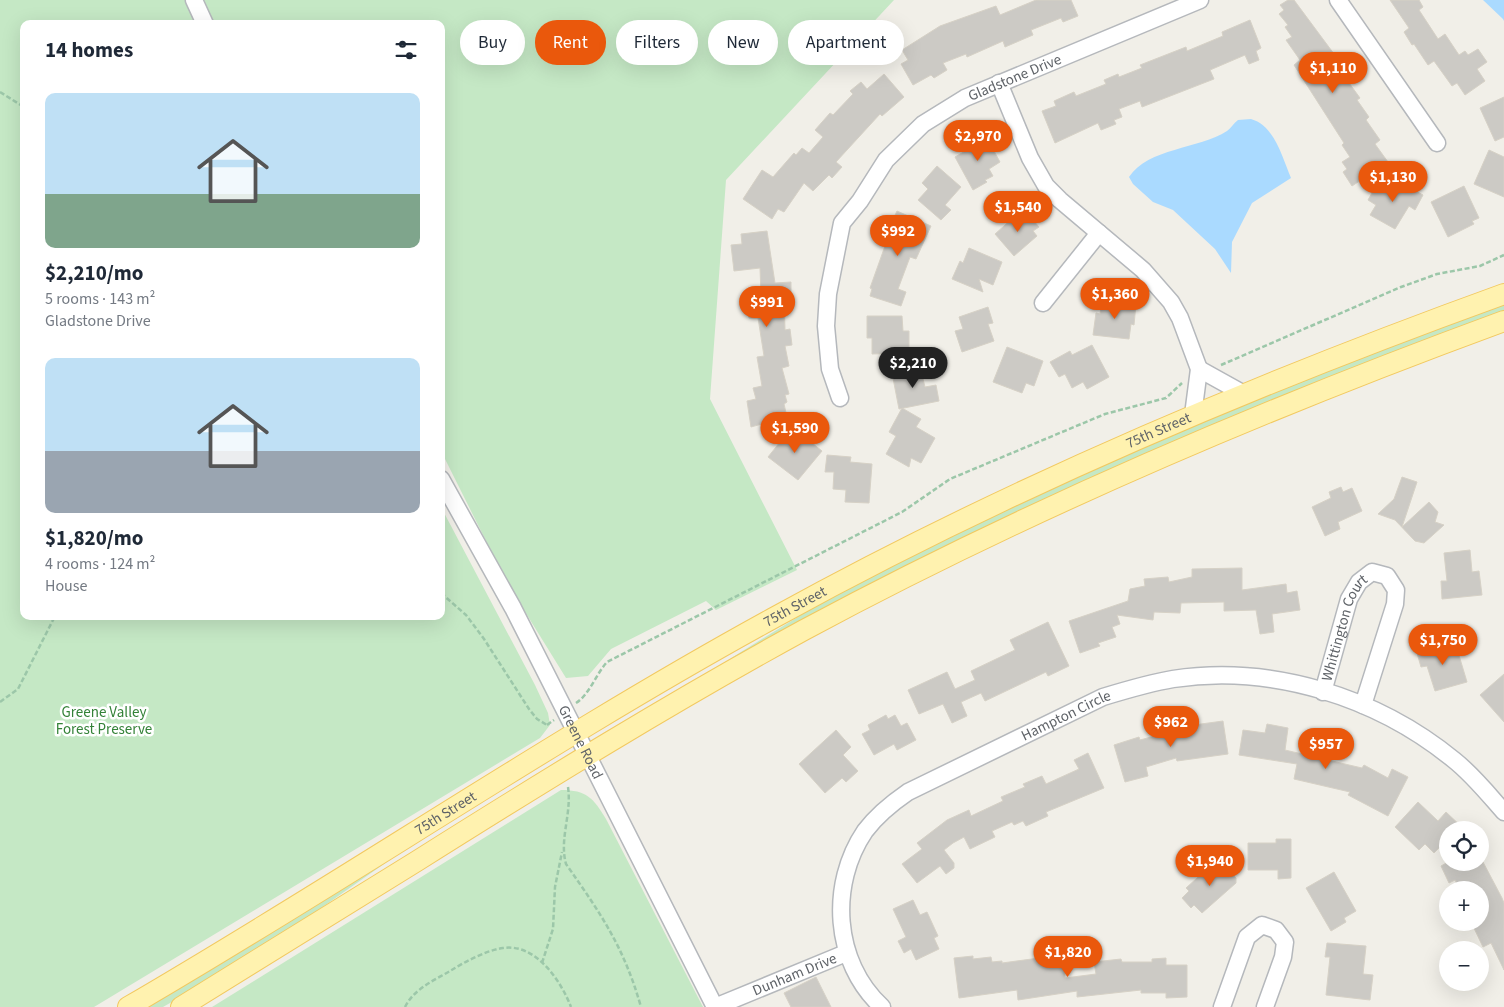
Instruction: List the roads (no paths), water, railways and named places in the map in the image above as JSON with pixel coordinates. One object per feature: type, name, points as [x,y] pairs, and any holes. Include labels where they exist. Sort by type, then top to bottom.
[{"type":"main road","name":"75th Street","points":[[128,1007],[577,732],[779,614],[884,559],[1039,483],[1193,415],[1364,346],[1504,294]]},
{"type":"main road","name":"75th Street","points":[[181,1007],[588,754],[805,630],[1000,530],[1228,428],[1382,366],[1504,321]]},
{"type":"street","points":[[194,0],[203,20]]},
{"type":"street","name":"Gladstone Drive","points":[[840,398],[830,369],[826,310],[842,223],[860,201],[886,160],[908,137],[950,105],[1200,0]]},
{"type":"street","points":[[1338,0],[1437,143]]},
{"type":"street","points":[[999,83],[1030,158],[1046,186],[1143,270],[1171,302],[1180,318],[1194,374],[1193,415]]},
{"type":"street","points":[[1043,303],[1099,233]]},
{"type":"street","points":[[1194,374],[1244,394]]},
{"type":"street","name":"Greene Road","points":[[445,486],[513,608],[715,1007]]},
{"type":"street","name":"Whittington Court","points":[[1323,692],[1349,599],[1358,582],[1372,572],[1387,576],[1396,590],[1395,604],[1363,705]]},
{"type":"street","name":"Hampton Circle","points":[[882,1007],[864,986],[846,953],[841,911],[847,869],[866,831],[879,814],[908,792],[1075,709],[1138,686],[1173,679],[1232,676],[1268,679],[1304,685],[1363,705],[1396,720],[1448,755],[1481,785],[1504,812]]},
{"type":"street","points":[[1222,1007],[1247,937],[1262,925],[1276,930],[1285,942],[1283,958],[1265,1007]]},
{"type":"street","name":"Dunham Drive","points":[[715,1007],[846,953]]},
{"type":"water","points":[[1483,0],[1504,0],[1504,21],[1503,19]]},
{"type":"water","points":[[1251,119],[1266,128],[1272,135],[1291,178],[1252,203],[1232,242],[1231,273],[1215,249],[1173,210],[1153,202],[1133,184],[1129,177],[1148,160],[1161,154],[1216,137],[1227,131],[1238,120]]},
{"type":"park label","name":"Greene Valley Forest Preserve","points":[[104,720]]}]
